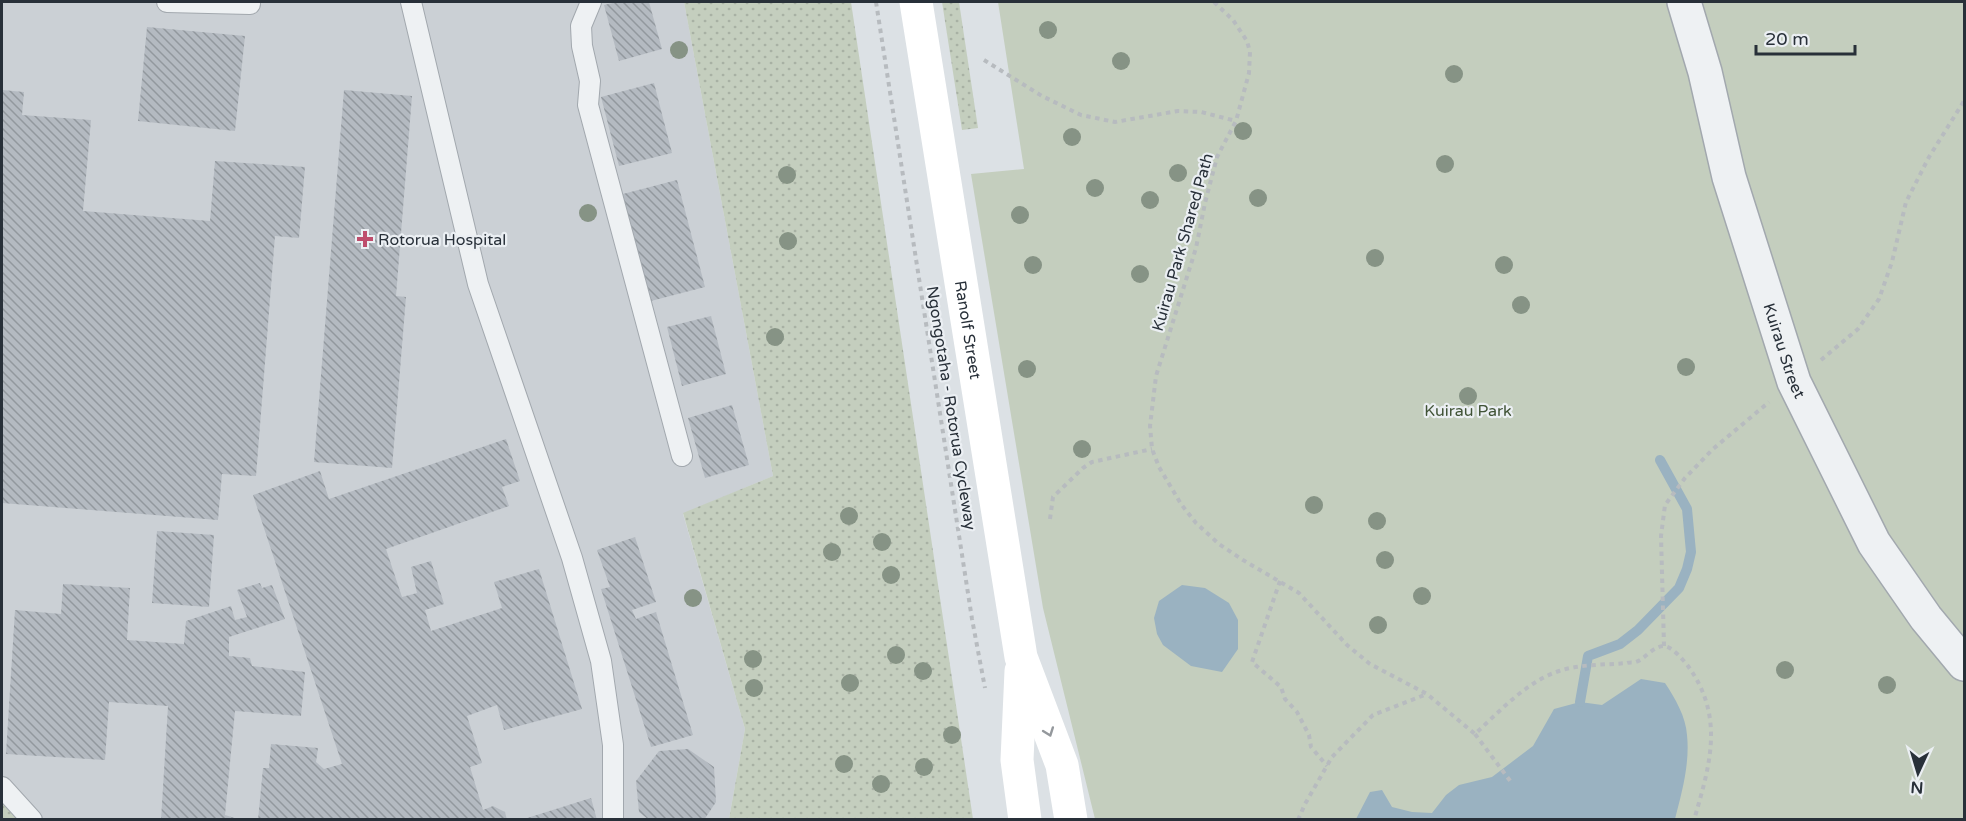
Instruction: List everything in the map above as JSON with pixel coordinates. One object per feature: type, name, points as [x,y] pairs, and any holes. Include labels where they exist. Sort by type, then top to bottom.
[{"type":"main road","name":"Ranolf Street","points":[[916,2],[1022,657],[1062,765],[1071,819]]},
{"type":"main road","name":"Ranolf Street","points":[[1022,657],[1017,760],[1025,819]]},
{"type":"street","name":"Kuirau Street","points":[[1684,2],[1705,72],[1728,177],[1794,382],[1874,543],[1926,618],[1965,664]]},
{"type":"lane","points":[[167,2],[250,4]]},
{"type":"lane","points":[[411,2],[478,284],[572,558],[601,661],[613,745],[613,819]]},
{"type":"lane","points":[[591,2],[581,26],[582,46],[590,81],[588,105],[682,456]]},
{"type":"lane","points":[[2,788],[32,819]]},
{"type":"path","name":"Ngongotaha - Rotorua Cycleway","points":[[876,2],[986,697]]},
{"type":"path","name":"Kuirau Park Shared Path","points":[[1214,2],[1242,32],[1247,41],[1250,52],[1248,84],[1236,121],[1217,158],[1194,257],[1156,376],[1151,402],[1152,449],[1170,487],[1196,523],[1219,544],[1299,593],[1347,645],[1370,663],[1427,694],[1475,734],[1511,782]]},
{"type":"path","points":[[984,60],[1042,96],[1081,115],[1115,122],[1178,111],[1201,112],[1236,121]]},
{"type":"path","points":[[1664,646],[1661,536],[1665,505],[1685,478],[1739,426],[1858,329],[1879,299],[1892,262],[1906,202],[1929,157],[1965,101]]},
{"type":"path","points":[[1050,519],[1053,497],[1083,468],[1092,462],[1152,449]]},
{"type":"path","points":[[1281,581],[1252,662],[1281,687],[1285,699],[1297,712],[1309,735],[1311,747],[1327,766]]},
{"type":"path","points":[[1475,734],[1501,710],[1544,677],[1561,670],[1637,662],[1664,646]]},
{"type":"path","points":[[1664,646],[1678,655],[1695,675],[1702,688],[1711,721],[1712,741],[1708,765],[1694,819]]},
{"type":"path","points":[[1298,819],[1332,757],[1373,715],[1427,694]]},
{"type":"shaded area","name":"Rotorua Hospital","points":[[2,2],[684,2],[773,476],[683,514],[745,729],[729,819],[26,820],[2,799]]},
{"type":"green space","points":[[684,2],[851,2],[973,819],[729,819],[745,729],[683,513],[773,476]]},
{"type":"green space","points":[[942,2],[959,2],[978,128],[962,130]]},
{"type":"green space","name":"Kuirau Park","points":[[998,2],[1964,2],[1964,819],[1095,819],[1043,608],[971,174],[1024,169]]},
{"type":"green space","points":[[2,799],[26,819],[2,819]]},
{"type":"water","points":[[1182,585],[1205,588],[1229,603],[1238,620],[1238,649],[1222,672],[1191,666],[1163,645],[1157,634],[1154,618],[1159,601]]},
{"type":"water","points":[[1641,679],[1665,683],[1685,721],[1688,746],[1686,767],[1675,819],[1356,819],[1370,792],[1382,790],[1392,807],[1412,812],[1432,813],[1446,795],[1459,785],[1492,777],[1533,746],[1554,709],[1580,702],[1602,705]]},
{"type":"building","points":[[617,2],[649,2],[662,49],[619,61],[604,5]]},
{"type":"building","points":[[147,27],[245,36],[235,131],[138,121]]},
{"type":"building","points":[[654,83],[672,153],[619,166],[601,97]]},
{"type":"building","points":[[2,90],[24,92],[22,115],[91,120],[83,211],[210,221],[215,161],[305,167],[299,238],[275,236],[256,476],[222,474],[218,520],[2,503]]},
{"type":"building","points":[[344,90],[412,96],[396,296],[406,297],[392,468],[314,462]]},
{"type":"building","points":[[677,180],[705,287],[647,302],[619,195]]},
{"type":"building","points":[[711,316],[726,374],[682,386],[667,327]]},
{"type":"building","points":[[732,405],[749,465],[705,478],[688,418]]},
{"type":"building","points":[[506,439],[520,481],[502,487],[509,506],[386,549],[402,597],[417,593],[411,567],[431,561],[444,604],[425,610],[431,631],[502,608],[494,582],[539,569],[582,709],[504,730],[497,705],[467,716],[482,763],[470,767],[483,810],[493,806],[505,812],[507,820],[258,820],[263,768],[269,768],[271,744],[318,748],[316,762],[324,769],[342,764],[253,495],[320,471],[329,499]]},
{"type":"building","points":[[157,531],[214,535],[209,607],[152,603]]},
{"type":"building","points":[[635,537],[656,602],[632,610],[636,619],[656,612],[693,735],[651,747],[601,589],[610,587],[597,550]]},
{"type":"building","points":[[260,583],[262,588],[272,585],[285,619],[229,637],[229,656],[250,658],[252,666],[305,672],[301,716],[235,711],[225,815],[241,820],[161,820],[168,706],[109,702],[105,760],[6,754],[15,610],[61,614],[63,584],[130,588],[127,640],[184,644],[186,621],[231,606],[235,620],[247,617],[237,590]]},
{"type":"building","points":[[688,749],[714,767],[716,802],[704,820],[649,820],[639,812],[636,781],[659,751]]},
{"type":"building","points":[[591,798],[597,820],[524,820],[524,819]]},
{"type":"waterway","points":[[1580,702],[1588,656],[1620,644],[1638,630],[1679,588],[1687,569],[1691,552],[1687,509],[1660,460]]},
{"type":"place","name":"Rotorua Hospital","points":[[365,239]]}]
